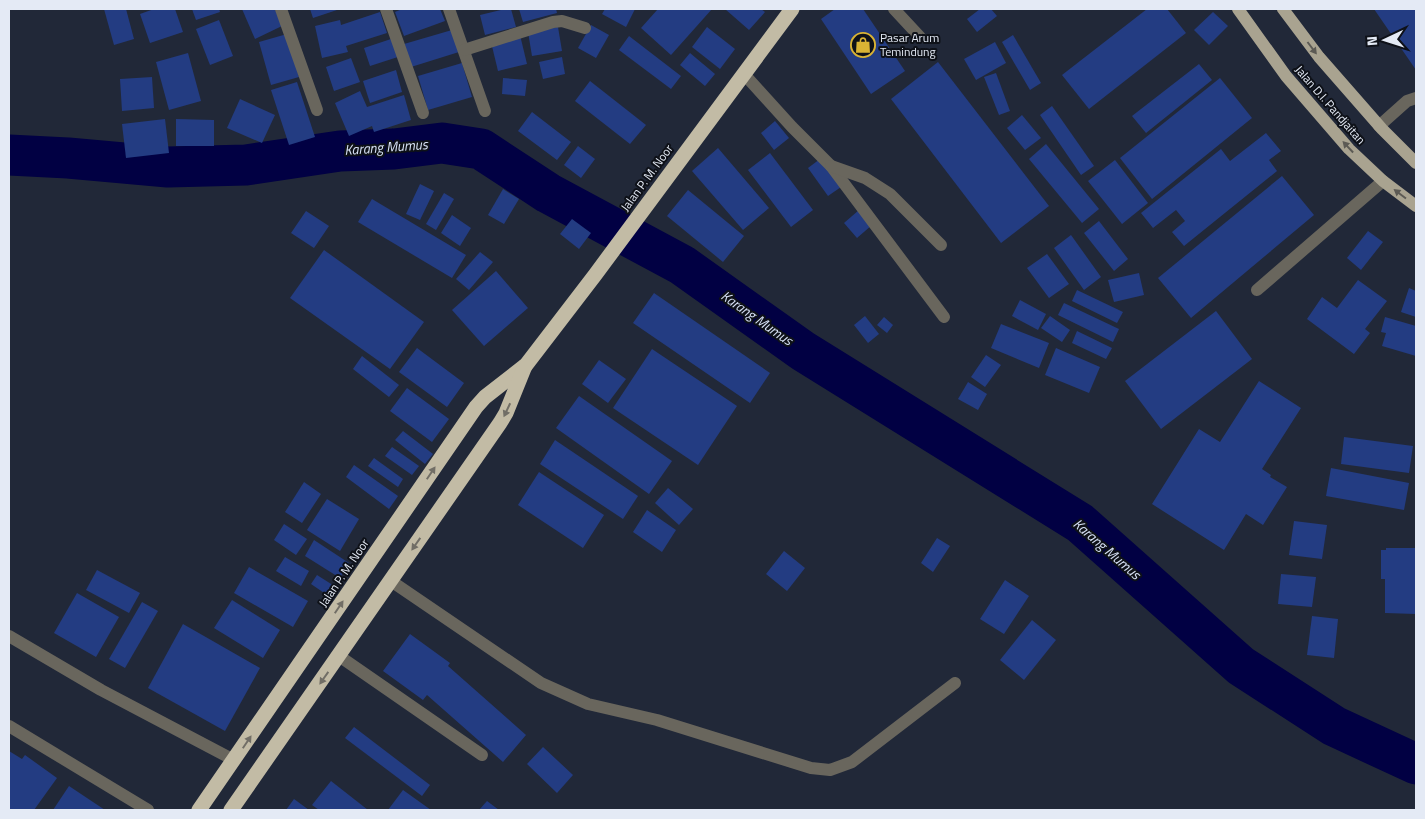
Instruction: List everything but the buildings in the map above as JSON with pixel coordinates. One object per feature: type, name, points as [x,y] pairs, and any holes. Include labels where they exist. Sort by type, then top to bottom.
[{"type":"highway","name":"Jalan P. M. Noor","points":[[199,810],[476,407],[526,365],[792,9]]},
{"type":"highway","name":"Jalan P. M. Noor","points":[[231,810],[500,423],[526,365]]},
{"type":"main road","name":"Jalan D.I. Pandjaitan","points":[[1238,9],[1286,76],[1349,149],[1383,181],[1416,206]]},
{"type":"main road","name":"Jalan D.I. Pandjaitan","points":[[1283,9],[1319,57],[1379,126],[1416,163]]},
{"type":"street","points":[[280,9],[317,110]]},
{"type":"street","points":[[386,9],[423,113]]},
{"type":"street","points":[[449,9],[485,111]]},
{"type":"street","points":[[894,9],[920,37]]},
{"type":"street","points":[[464,50],[552,22],[562,21],[585,28]]},
{"type":"street","points":[[744,74],[792,127],[831,166],[944,316]]},
{"type":"street","points":[[1379,126],[1406,101],[1416,98]]},
{"type":"street","points":[[831,166],[865,178],[890,194],[941,245]]},
{"type":"street","points":[[1257,290],[1383,181]]},
{"type":"street","points":[[391,581],[540,683],[588,704],[657,720],[811,768],[830,770],[852,762],[955,683]]},
{"type":"street","points":[[9,636],[101,690],[234,760]]},
{"type":"street","points":[[339,656],[482,755]]},
{"type":"street","points":[[9,726],[148,810]]},
{"type":"waterway","name":"Karang Mumus","points":[[9,155],[168,167],[246,165],[340,151],[394,149],[442,143],[481,149],[548,193],[682,265],[803,351],[1080,523],[1241,666],[1334,726],[1416,764]]},
{"type":"place","name":"Pasar Arum Temindung","points":[[863,45]]}]
